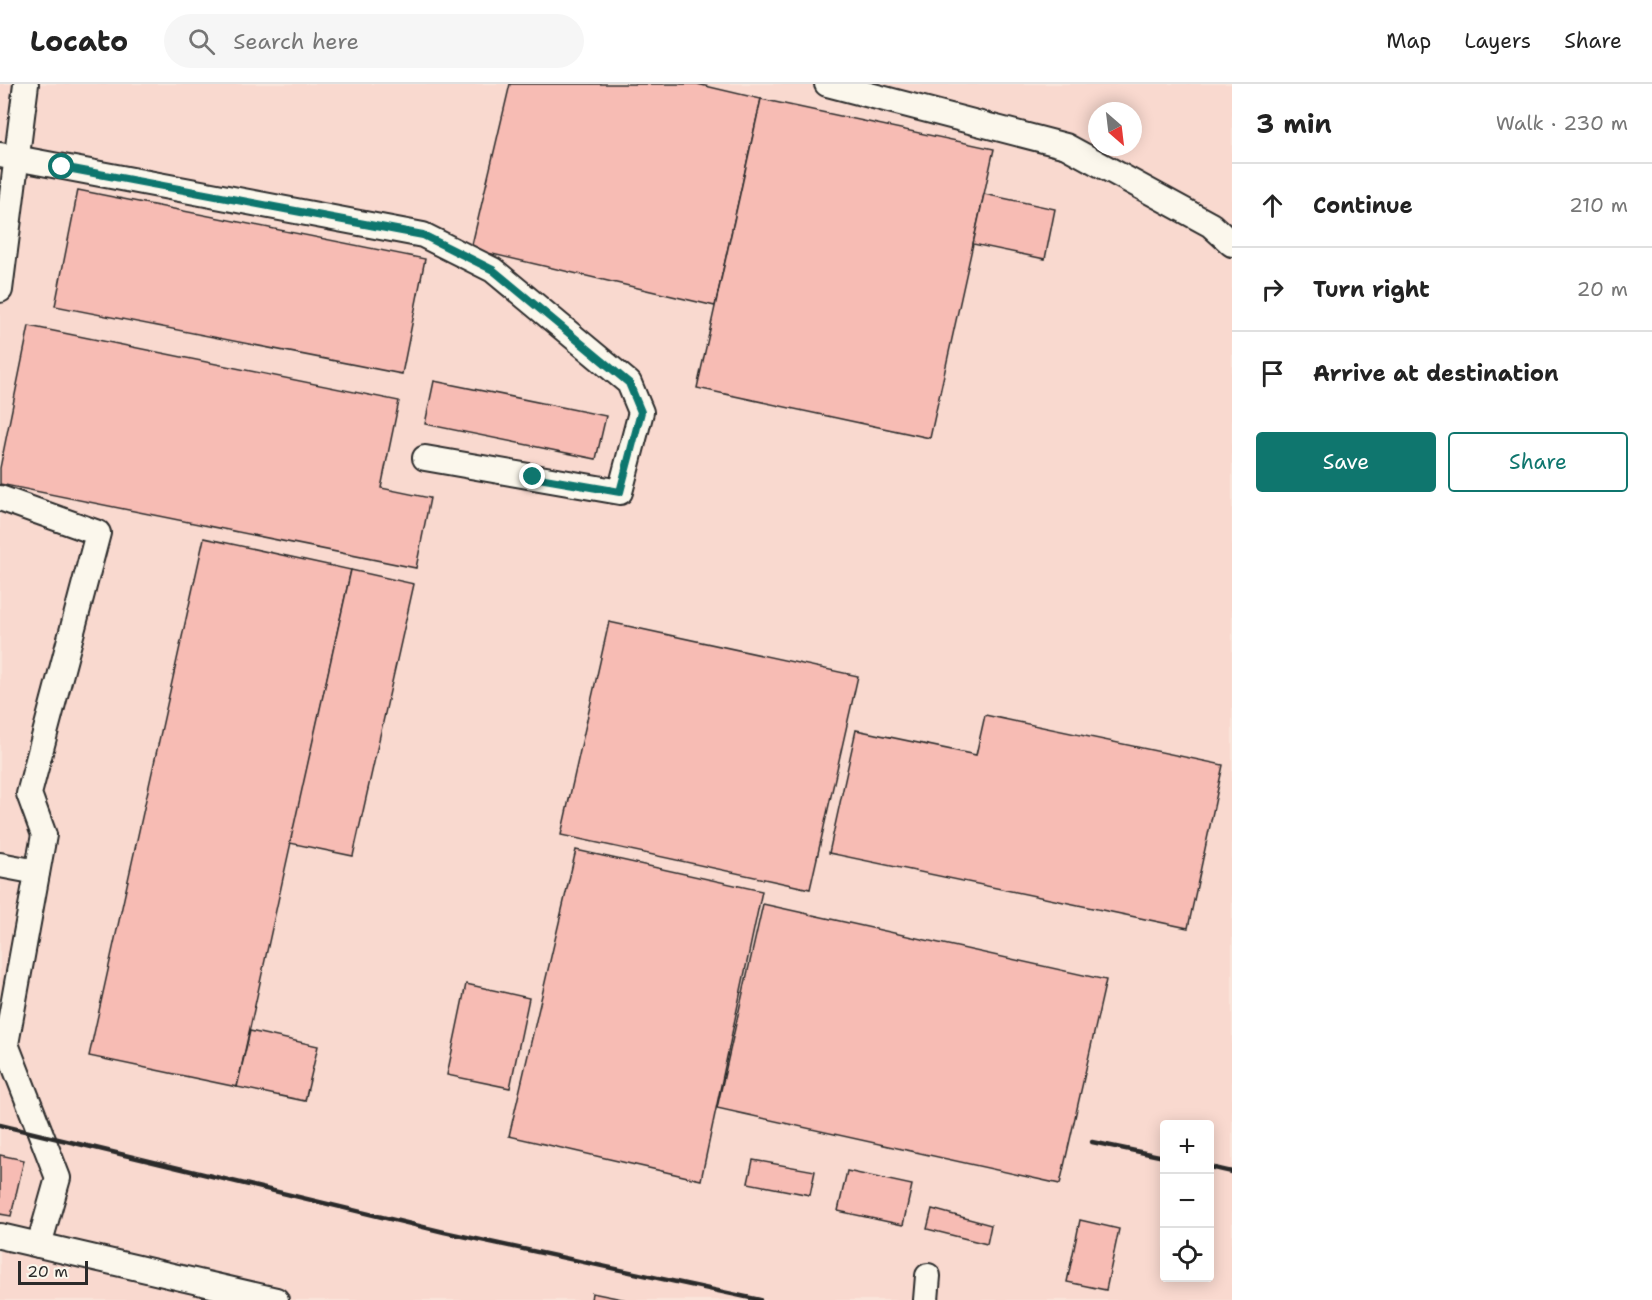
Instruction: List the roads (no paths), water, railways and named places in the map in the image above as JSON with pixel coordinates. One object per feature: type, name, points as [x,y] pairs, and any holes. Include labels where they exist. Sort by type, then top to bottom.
[{"type":"lane","points":[[0,290],[8,156],[26,84]]},
{"type":"lane","points":[[827,84],[1066,146],[1211,225],[1232,244]]},
{"type":"lane","points":[[8,156],[423,235],[493,270],[629,383],[641,412],[620,492],[425,458]]},
{"type":"lane","points":[[0,498],[98,533],[29,794],[44,835],[6,1044],[58,1178],[39,1245]]},
{"type":"lane","points":[[0,865],[37,872]]},
{"type":"lane","points":[[0,1236],[276,1300]]},
{"type":"railway","points":[[0,1125],[444,1232],[760,1300]]},
{"type":"railway","points":[[1092,1142],[1160,1156]]},
{"type":"railway","points":[[1214,1168],[1232,1172]]}]
